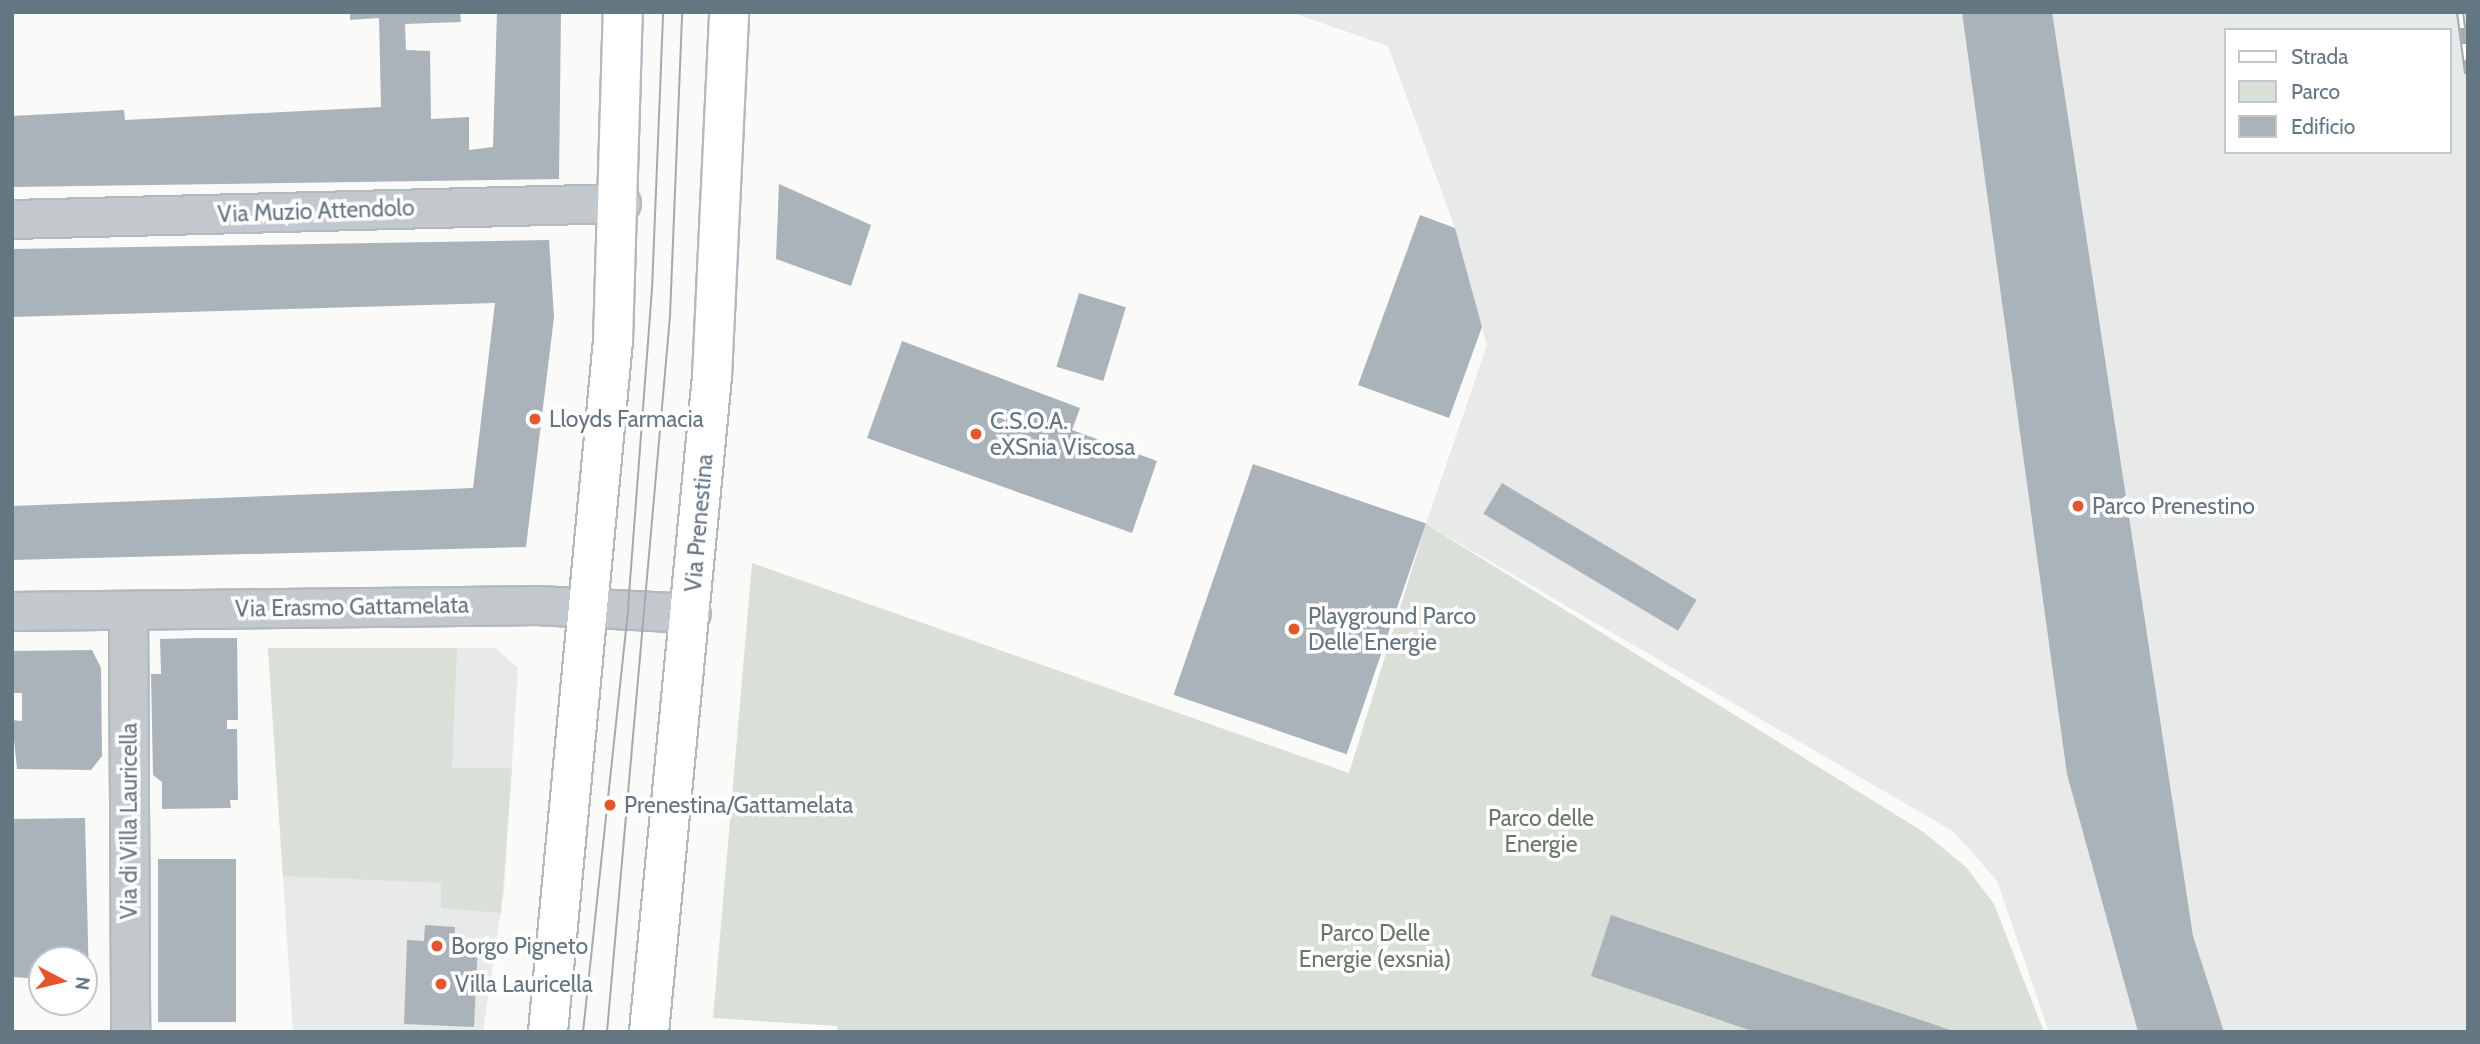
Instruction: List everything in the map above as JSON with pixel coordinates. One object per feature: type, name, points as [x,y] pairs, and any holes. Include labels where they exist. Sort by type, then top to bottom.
[{"type":"main road","points":[[548,1032],[590,606],[621,203],[623,12]]},
{"type":"main road","name":"Via Prenestina","points":[[649,1032],[691,613],[724,202],[729,12]]},
{"type":"street","name":"Via Muzio Attendolo","points":[[12,219],[621,203]]},
{"type":"street","name":"Via Erasmo Gattamelata","points":[[12,611],[590,606],[691,613]]},
{"type":"street","name":"Via di Villa Lauricella","points":[[128,610],[130,1032]]},
{"type":"shaded area","points":[[1290,12],[2468,12],[2468,1032],[2049,1032],[1997,881],[1954,832],[1426,524],[1487,345],[1455,228],[1388,46]]},
{"type":"shaded area","points":[[268,648],[495,648],[518,668],[504,890],[483,1032],[293,1032]]},
{"type":"green space","name":"Parco delle Energie","points":[[1426,524],[1922,831],[1966,867],[1994,904],[2044,1032],[838,1032],[837,1026],[713,1018],[752,563],[1349,773]]},
{"type":"green space","points":[[268,648],[457,648],[452,768],[512,768],[501,913],[441,908],[441,883],[283,876]]},
{"type":"building","points":[[350,12],[460,12],[461,22],[405,24],[406,50],[430,51],[431,119],[469,117],[469,150],[493,147],[497,12],[561,12],[559,179],[12,187],[12,116],[124,110],[125,120],[381,107],[379,18],[350,20]]},
{"type":"building","name":"Parco Prenestino","points":[[1962,12],[2052,12],[2193,936],[2224,1032],[2138,1032],[2067,774]]},
{"type":"building","points":[[779,184],[871,225],[851,286],[776,259]]},
{"type":"building","points":[[1420,215],[1455,228],[1482,327],[1449,418],[1358,385]]},
{"type":"building","points":[[549,240],[554,317],[526,547],[12,560],[12,506],[473,488],[495,303],[12,317],[12,249]]},
{"type":"building","points":[[1079,293],[1126,307],[1103,381],[1056,367]]},
{"type":"building","name":"C.S.O.A. eXSnia Viscosa","points":[[902,341],[1080,408],[1072,430],[1157,461],[1132,533],[867,438]]},
{"type":"building","name":"Playground Parco Delle Energie","points":[[1253,464],[1426,524],[1347,754],[1174,695]]},
{"type":"building","points":[[1502,483],[1697,600],[1678,631],[1483,514]]},
{"type":"building","points":[[237,638],[238,720],[227,720],[227,729],[237,729],[238,800],[230,800],[231,808],[162,809],[162,782],[153,775],[151,674],[161,674],[160,639]]},
{"type":"building","points":[[92,650],[101,668],[102,756],[91,770],[17,769],[12,720],[22,721],[22,693],[12,693],[12,651]]},
{"type":"building","points":[[85,818],[88,946],[28,946],[28,978],[12,977],[12,819]]},
{"type":"building","points":[[158,859],[236,859],[236,1022],[158,1022]]},
{"type":"building","points":[[1611,915],[1953,1032],[1755,1032],[1591,976]]},
{"type":"building","name":"Villa Lauricella","points":[[425,925],[455,927],[454,943],[478,944],[474,1027],[404,1024],[407,940],[424,941]]},
{"type":"tram line","points":[[583,1032],[628,608],[652,290],[663,12]]},
{"type":"tram line","points":[[607,1032],[670,316],[682,12]]},
{"type":"railway","points":[[2460,12],[2468,73]]},
{"type":"place","name":"Lloyds Farmacia","points":[[535,419]]},
{"type":"place","name":"C.S.O.A. eXSnia Viscosa","points":[[976,434]]},
{"type":"place","name":"Parco Prenestino","points":[[2078,506]]},
{"type":"place","name":"Playground Parco Delle Energie","points":[[1294,629]]},
{"type":"place","name":"Prenestina/Gattamelata","points":[[610,805]]},
{"type":"place","name":"Borgo Pigneto","points":[[437,946]]},
{"type":"place","name":"Villa Lauricella","points":[[441,984]]},
{"type":"park label","name":"Parco Delle Energie (exsnia)","points":[[1375,946]]}]
